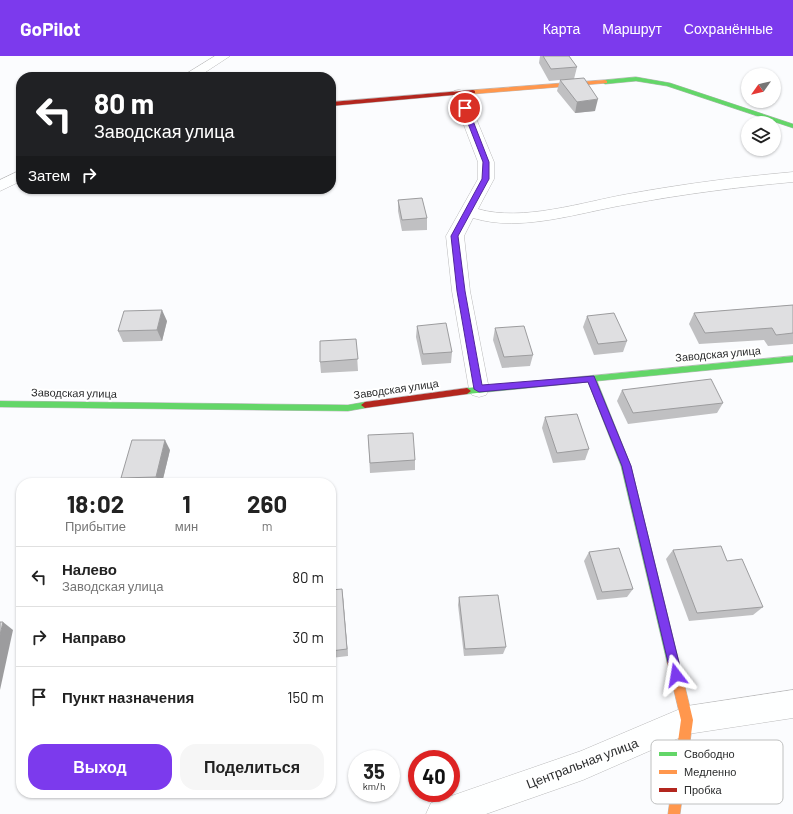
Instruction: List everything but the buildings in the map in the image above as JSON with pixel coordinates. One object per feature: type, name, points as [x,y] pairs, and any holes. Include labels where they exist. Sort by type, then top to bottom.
[{"type":"street","points":[[197,72],[224,56]]},
{"type":"street","points":[[336,104],[636,79],[668,84],[793,126]]},
{"type":"street","points":[[459,94],[486,162],[486,179],[455,236],[461,291],[479,389]]},
{"type":"street","points":[[0,186],[16,177]]},
{"type":"street","points":[[468,211],[490,218],[544,216],[628,199],[724,183],[793,177]]},
{"type":"street","name":"Заводская улица","points":[[0,404],[348,408],[479,389],[793,359]]},
{"type":"street","points":[[591,378],[626,466],[687,720],[684,740]]},
{"type":"street","name":"Центральная улица","points":[[442,814],[582,765],[687,720],[793,704]]},
{"type":"street","points":[[674,814],[675,804]]},
{"type":"traffic: fast","points":[[605,82],[636,79],[668,84],[793,126]]},
{"type":"traffic: fast","points":[[467,391],[793,359]]},
{"type":"traffic: fast","points":[[591,378],[626,466],[673,662]]},
{"type":"traffic: fast","points":[[0,404],[348,408],[365,405]]},
{"type":"traffic: slow","points":[[473,92],[605,82]]},
{"type":"traffic: slow","points":[[673,662],[687,720],[684,740]]},
{"type":"traffic: slow","points":[[674,814],[675,804]]},
{"type":"traffic: jam","points":[[336,104],[473,92]]},
{"type":"traffic: jam","points":[[365,405],[467,391]]},
{"type":"route","points":[[465,108],[486,162],[486,179],[455,236],[461,291],[479,389],[591,378],[626,466],[676,675]]}]
